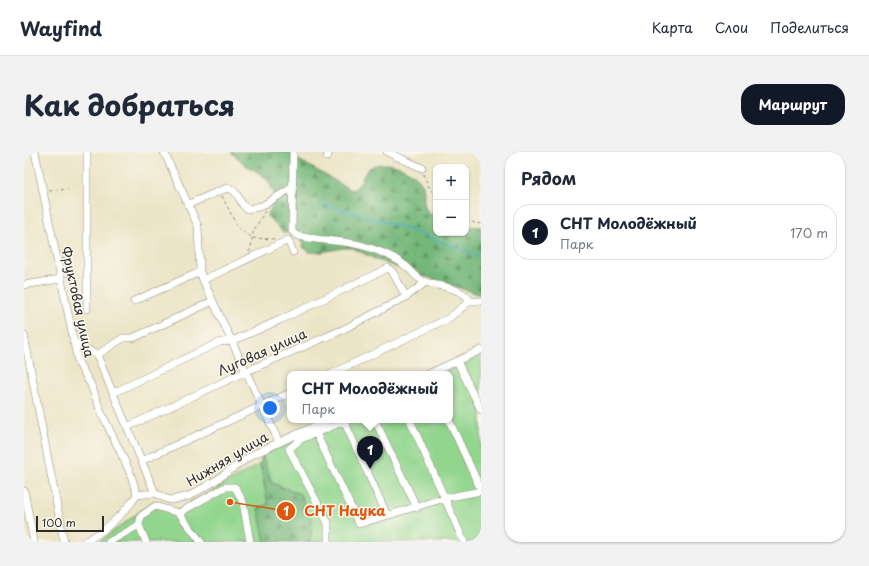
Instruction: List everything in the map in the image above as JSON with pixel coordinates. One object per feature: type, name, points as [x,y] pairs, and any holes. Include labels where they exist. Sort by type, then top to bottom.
[{"type":"street","name":"Фруктовая улица","points":[[35,152],[78,362],[91,385],[101,412],[131,475],[136,495]]},
{"type":"street","name":"Фруктовая улица","points":[[87,152],[87,309]]},
{"type":"street","points":[[164,152],[198,226],[200,272],[203,280],[263,405],[279,442]]},
{"type":"street","points":[[293,152],[292,231],[297,236],[338,240],[362,245],[395,259],[408,268],[415,278],[459,292],[467,296],[470,301]]},
{"type":"street","points":[[387,152],[422,168]]},
{"type":"street","points":[[189,204],[227,188],[233,189],[237,193],[242,206],[247,209],[262,206],[293,187]]},
{"type":"street","points":[[203,280],[288,240],[293,252]]},
{"type":"street","points":[[113,393],[220,342],[232,341],[388,268],[392,271],[406,297]]},
{"type":"street","points":[[134,301],[200,272]]},
{"type":"street","points":[[24,285],[60,280]]},
{"type":"street","name":"Луговая улица","points":[[128,427],[247,371],[342,330],[406,297],[426,282]]},
{"type":"street","points":[[97,355],[123,338],[133,338],[213,301]]},
{"type":"street","points":[[338,371],[449,318],[470,301],[481,301]]},
{"type":"street","points":[[24,335],[64,542]]},
{"type":"street","points":[[73,341],[97,355],[143,460],[155,493]]},
{"type":"street","points":[[436,371],[481,350]]},
{"type":"street","points":[[458,361],[481,410]]},
{"type":"street","points":[[143,460],[287,394]]},
{"type":"street","name":"Нижняя улица","points":[[136,495],[155,493],[167,499],[177,499],[189,496],[212,483],[252,455],[321,423]]},
{"type":"street","points":[[328,542],[328,523],[289,449],[301,439],[341,423]]},
{"type":"street","points":[[347,423],[387,515]]},
{"type":"street","points":[[376,423],[417,508]]},
{"type":"street","points":[[411,423],[464,542]]},
{"type":"street","points":[[316,433],[359,524],[387,515],[417,508],[445,498],[481,490],[450,423]]},
{"type":"street","points":[[179,513],[225,487],[236,487],[243,502],[250,542]]},
{"type":"street","points":[[24,491],[34,542]]},
{"type":"street","points":[[84,542],[127,510],[136,495]]},
{"type":"street","points":[[146,542],[139,525],[141,516],[154,506],[179,513],[201,542]]},
{"type":"street","points":[[109,542],[139,525]]},
{"type":"path","points":[[422,168],[429,187],[433,193]]},
{"type":"path","points":[[44,194],[53,190],[68,189]]},
{"type":"path","points":[[219,192],[238,228],[253,238],[288,240]]},
{"type":"path","points":[[247,254],[251,248],[253,232],[271,200]]},
{"type":"path","points":[[469,222],[481,224]]},
{"type":"green space","points":[[231,152],[291,152],[297,159],[351,190],[357,187],[365,173],[371,167],[384,164],[407,170],[423,185],[424,204],[427,211],[433,215],[433,236],[469,236],[469,226],[481,227],[481,295],[379,261],[353,248],[310,252],[303,247],[301,234],[296,231],[289,233],[283,232],[267,216],[274,202],[274,193],[264,176],[247,166]]},
{"type":"green space","points":[[481,353],[481,542],[310,542],[312,521],[300,494],[272,483],[262,455],[335,423],[453,423],[453,371],[449,371]]},
{"type":"green space","points":[[262,455],[272,483],[300,494],[312,521],[310,542],[265,542],[258,508],[268,504],[260,464]]},
{"type":"green space","points":[[260,464],[268,504],[258,508],[265,542],[99,542],[154,501],[177,511]]},
{"type":"waterway","points":[[320,203],[408,229],[481,257]]},
{"type":"place","name":"СНТ Молодёжный","points":[[370,469]]},
{"type":"place","name":"СНТ Наука","points":[[230,502]]}]
